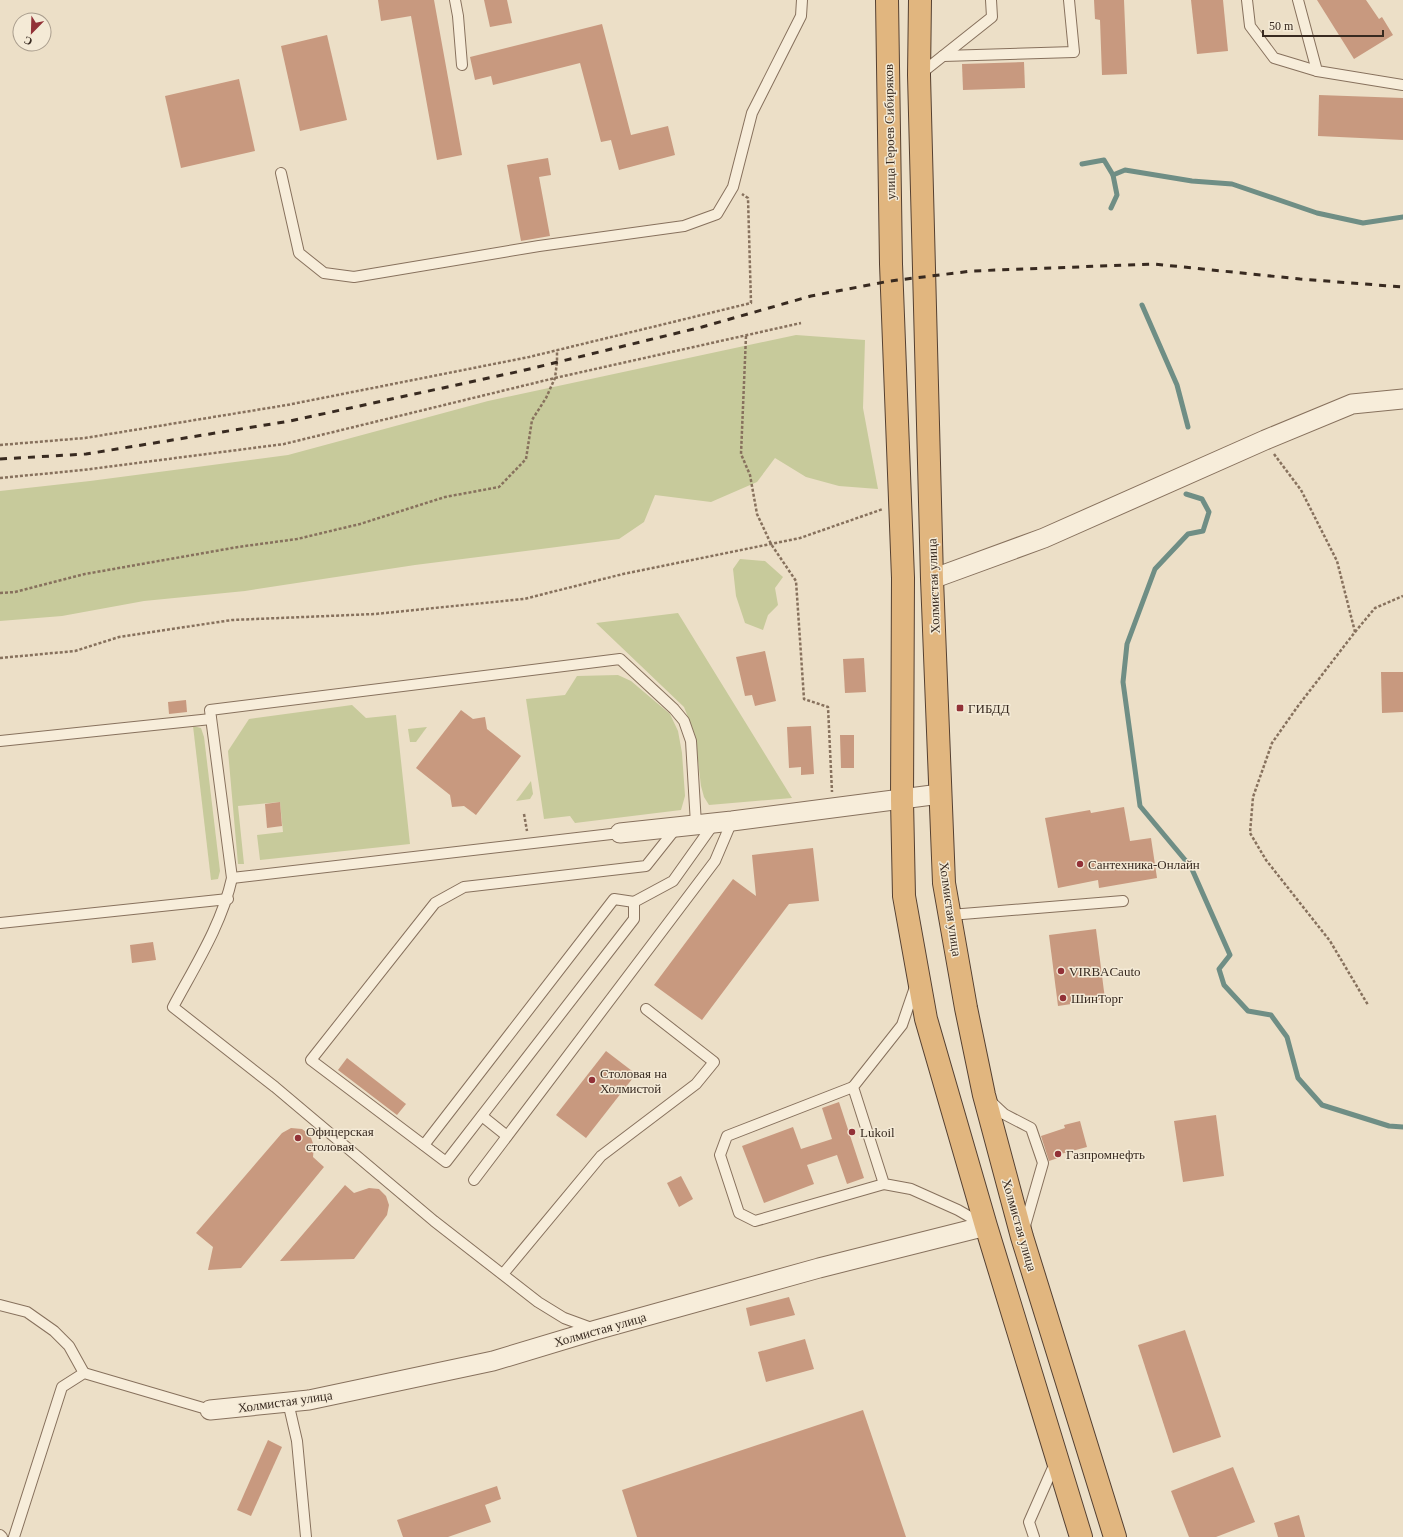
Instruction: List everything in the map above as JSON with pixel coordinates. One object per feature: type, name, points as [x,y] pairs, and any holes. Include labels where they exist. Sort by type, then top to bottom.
[{"type":"highway","name":"улица Героев Сибиряков","points":[[887,0],[891,264],[901,502]]},
{"type":"highway","points":[[919,75],[920,0]]},
{"type":"highway","name":"Холмистая улица","points":[[919,75],[932,579],[944,883],[966,1008],[984,1094],[1022,1237],[1115,1537]]},
{"type":"highway","points":[[901,502],[903,578],[902,800],[904,896],[926,1019],[986,1226],[1081,1537]]},
{"type":"street","points":[[932,579],[1044,538],[1265,440],[1352,404],[1403,399]]},
{"type":"street","points":[[620,833],[902,800],[940,794]]},
{"type":"street","name":"Холмистая улица","points":[[210,1410],[309,1400],[493,1361],[596,1330],[819,1268],[986,1226]]},
{"type":"lane","points":[[455,0],[458,16],[462,65]]},
{"type":"lane","points":[[281,173],[299,253],[324,273],[354,277],[539,246],[684,226],[717,214],[733,188],[752,113],[801,16],[802,0]]},
{"type":"lane","points":[[919,75],[992,17],[991,0]]},
{"type":"lane","points":[[943,56],[1074,52],[1069,0]]},
{"type":"lane","points":[[1247,0],[1250,26],[1274,58],[1316,71],[1403,85]]},
{"type":"lane","points":[[1298,0],[1316,71]]},
{"type":"lane","points":[[596,1330],[564,1318],[538,1302],[434,1221],[275,1087],[173,1007],[206,945],[228,899],[232,878],[210,710],[620,659],[674,709],[684,721],[691,740],[687,825],[646,866],[464,887],[435,903],[311,1060],[446,1162],[634,919],[634,902]]},
{"type":"lane","points":[[0,741],[211,719]]},
{"type":"lane","points":[[424,1145],[614,899],[634,902],[672,881],[723,821]]},
{"type":"lane","points":[[474,1180],[715,861],[723,821]]},
{"type":"lane","points":[[232,878],[620,833]]},
{"type":"lane","points":[[0,923],[228,899]]},
{"type":"lane","points":[[950,915],[1123,901]]},
{"type":"lane","points":[[919,978],[902,1025],[852,1087],[727,1136],[720,1155],[739,1213],[755,1221],[884,1184],[911,1189],[958,1210],[986,1226]]},
{"type":"lane","points":[[503,1274],[601,1156],[696,1084],[714,1062],[646,1009]]},
{"type":"lane","points":[[852,1087],[884,1184]]},
{"type":"lane","points":[[984,1094],[1004,1114],[1031,1128],[1042,1163],[1022,1237]]},
{"type":"lane","points":[[482,1116],[507,1136]]},
{"type":"lane","points":[[0,1305],[27,1312],[54,1331],[69,1346],[84,1373],[210,1410]]},
{"type":"lane","points":[[14,1537],[62,1387],[84,1373]]},
{"type":"lane","points":[[288,1402],[297,1440],[306,1537]]},
{"type":"lane","points":[[1034,1537],[1028,1522],[1057,1459]]},
{"type":"path","points":[[0,445],[85,438],[287,406],[557,350],[752,303],[748,198],[733,188]]},
{"type":"path","points":[[0,478],[83,470],[284,444],[555,378],[801,323]]},
{"type":"path","points":[[746,336],[741,454],[750,475],[757,514],[771,544],[796,581],[804,699],[828,707],[832,808]]},
{"type":"path","points":[[0,593],[15,592],[85,574],[238,547],[297,539],[360,524],[445,496],[499,487],[526,459],[532,420],[546,398],[555,378],[557,350]]},
{"type":"path","points":[[1265,440],[1301,490],[1337,560],[1355,632]]},
{"type":"path","points":[[0,658],[75,651],[119,637],[232,620],[375,614],[524,599],[623,574],[800,538],[901,502]]},
{"type":"path","points":[[1368,1005],[1330,941],[1266,860],[1250,833],[1253,798],[1272,743],[1298,706],[1375,608],[1403,596]]},
{"type":"green space","points":[[796,335],[865,340],[863,408],[878,489],[839,486],[806,477],[775,458],[757,482],[711,502],[655,495],[644,522],[619,539],[415,565],[245,591],[144,601],[62,616],[0,621],[0,491],[90,481],[288,455],[488,401]]},
{"type":"green space","points":[[740,559],[765,561],[783,577],[775,588],[778,605],[768,615],[763,630],[745,623],[736,596],[733,569]]},
{"type":"green space","points":[[678,613],[792,798],[709,805],[704,797],[701,786],[695,735],[684,707],[596,623]]},
{"type":"green space","points":[[618,675],[631,681],[670,714],[678,731],[682,753],[685,796],[681,810],[575,823],[570,816],[544,819],[526,699],[565,695],[577,676]]},
{"type":"green space","points":[[352,705],[366,718],[396,715],[410,844],[260,860],[257,835],[283,832],[280,802],[238,806],[244,864],[238,864],[228,751],[249,719]]},
{"type":"green space","points":[[193,726],[201,728],[204,737],[220,871],[218,879],[211,880]]},
{"type":"green space","points":[[427,727],[416,742],[410,742],[408,729]]},
{"type":"green space","points":[[531,781],[533,794],[530,799],[516,801]]},
{"type":"building","points":[[378,0],[434,0],[462,155],[437,160],[411,16],[381,21]]},
{"type":"building","points":[[484,0],[507,0],[512,23],[490,27]]},
{"type":"building","points":[[1094,0],[1124,0],[1127,74],[1102,75],[1100,20],[1095,19]]},
{"type":"building","points":[[1191,0],[1223,0],[1228,51],[1197,54]]},
{"type":"building","points":[[1317,0],[1366,0],[1379,19],[1382,17],[1393,35],[1354,59]]},
{"type":"building","points":[[602,24],[631,135],[668,126],[675,155],[619,170],[611,140],[601,142],[580,63],[493,85],[491,76],[475,80],[470,57]]},
{"type":"building","points":[[327,35],[347,120],[300,131],[281,46]]},
{"type":"building","points":[[1024,62],[1025,88],[963,90],[962,64]]},
{"type":"building","points":[[239,79],[255,151],[181,168],[165,96]]},
{"type":"building","points":[[1319,95],[1403,98],[1403,140],[1318,136]]},
{"type":"building","points":[[548,158],[551,175],[539,177],[550,236],[521,241],[507,165]]},
{"type":"building","points":[[765,651],[776,701],[755,706],[752,695],[745,696],[736,657]]},
{"type":"building","points":[[864,658],[866,692],[845,693],[843,659]]},
{"type":"building","points":[[1381,672],[1403,672],[1403,712],[1382,713]]},
{"type":"building","points":[[186,700],[187,712],[169,714],[168,702]]},
{"type":"building","points":[[461,710],[473,719],[485,717],[487,729],[521,756],[476,815],[464,806],[452,807],[450,795],[416,768]]},
{"type":"building","points":[[811,726],[814,774],[801,775],[801,767],[789,768],[787,727]]},
{"type":"building","points":[[840,735],[854,735],[854,768],[841,768]]},
{"type":"building","points":[[280,802],[282,826],[267,828],[265,804]]},
{"type":"building","points":[[1124,807],[1130,841],[1151,838],[1157,878],[1099,888],[1098,880],[1058,888],[1045,818],[1090,810],[1091,813]]},
{"type":"building","points":[[813,848],[819,901],[789,904],[702,1020],[654,985],[733,879],[756,896],[752,855]]},
{"type":"building","points":[[1096,929],[1105,999],[1058,1006],[1049,935]]},
{"type":"building","points":[[153,942],[156,960],[132,963],[130,945]]},
{"type":"building","points":[[606,1051],[636,1074],[586,1138],[556,1115]]},
{"type":"building","points":[[347,1058],[406,1104],[397,1115],[338,1070]]},
{"type":"building","points":[[839,1102],[864,1178],[847,1184],[837,1155],[807,1165],[814,1184],[764,1203],[742,1146],[793,1127],[801,1149],[832,1139],[822,1108]]},
{"type":"building","points":[[1216,1115],[1224,1176],[1183,1182],[1174,1121]]},
{"type":"building","points":[[1080,1121],[1087,1147],[1057,1155],[1058,1158],[1049,1161],[1041,1136],[1065,1128],[1064,1125]]},
{"type":"building","points":[[291,1128],[302,1129],[310,1135],[314,1146],[313,1157],[324,1167],[241,1268],[208,1270],[213,1247],[196,1233],[282,1133]]},
{"type":"building","points":[[681,1176],[693,1199],[679,1207],[667,1183]]},
{"type":"building","points":[[345,1185],[354,1193],[369,1188],[379,1189],[386,1196],[389,1205],[387,1215],[354,1259],[280,1261]]},
{"type":"building","points":[[789,1297],[795,1315],[750,1326],[746,1308]]},
{"type":"building","points":[[1185,1330],[1221,1437],[1173,1453],[1138,1345]]},
{"type":"building","points":[[805,1339],[814,1369],[766,1382],[758,1352]]},
{"type":"building","points":[[863,1410],[906,1537],[637,1537],[622,1490]]},
{"type":"building","points":[[268,1440],[282,1447],[251,1516],[237,1510]]},
{"type":"building","points":[[1233,1467],[1255,1522],[1216,1537],[1189,1537],[1171,1491]]},
{"type":"building","points":[[497,1486],[501,1499],[485,1505],[491,1522],[448,1537],[403,1537],[397,1520]]},
{"type":"building","points":[[1299,1515],[1305,1537],[1278,1537],[1274,1523]]},
{"type":"waterway","points":[[1082,164],[1104,160],[1113,175],[1117,195],[1111,208]]},
{"type":"waterway","points":[[1113,175],[1125,170],[1192,181],[1232,184],[1317,213],[1363,223],[1403,217]]},
{"type":"waterway","points":[[1142,305],[1177,385],[1188,427]]},
{"type":"waterway","points":[[1186,494],[1202,499],[1209,512],[1203,531],[1188,534],[1155,569],[1127,644],[1123,682],[1140,806],[1191,867],[1230,955],[1219,969],[1224,985],[1248,1011],[1271,1015],[1287,1037],[1298,1078],[1322,1105],[1389,1126],[1403,1127]]},
{"type":"railway","points":[[0,459],[86,454],[290,421],[521,371],[702,327],[811,296],[890,281],[972,271],[1154,264],[1300,279],[1403,287]]},
{"type":"place","name":"ГИБДД","points":[[960,708]]},
{"type":"place","name":"Сантехника-Онлайн","points":[[1080,864]]},
{"type":"place","name":"VIRBACauto","points":[[1061,971]]},
{"type":"place","name":"ШинТорг","points":[[1063,998]]},
{"type":"place","name":"Столовая на Холмистой","points":[[592,1080]]},
{"type":"place","name":"Lukoil","points":[[852,1132]]},
{"type":"place","name":"Офицерская столовая","points":[[298,1138]]},
{"type":"place","name":"Газпромнефть","points":[[1058,1154]]}]
